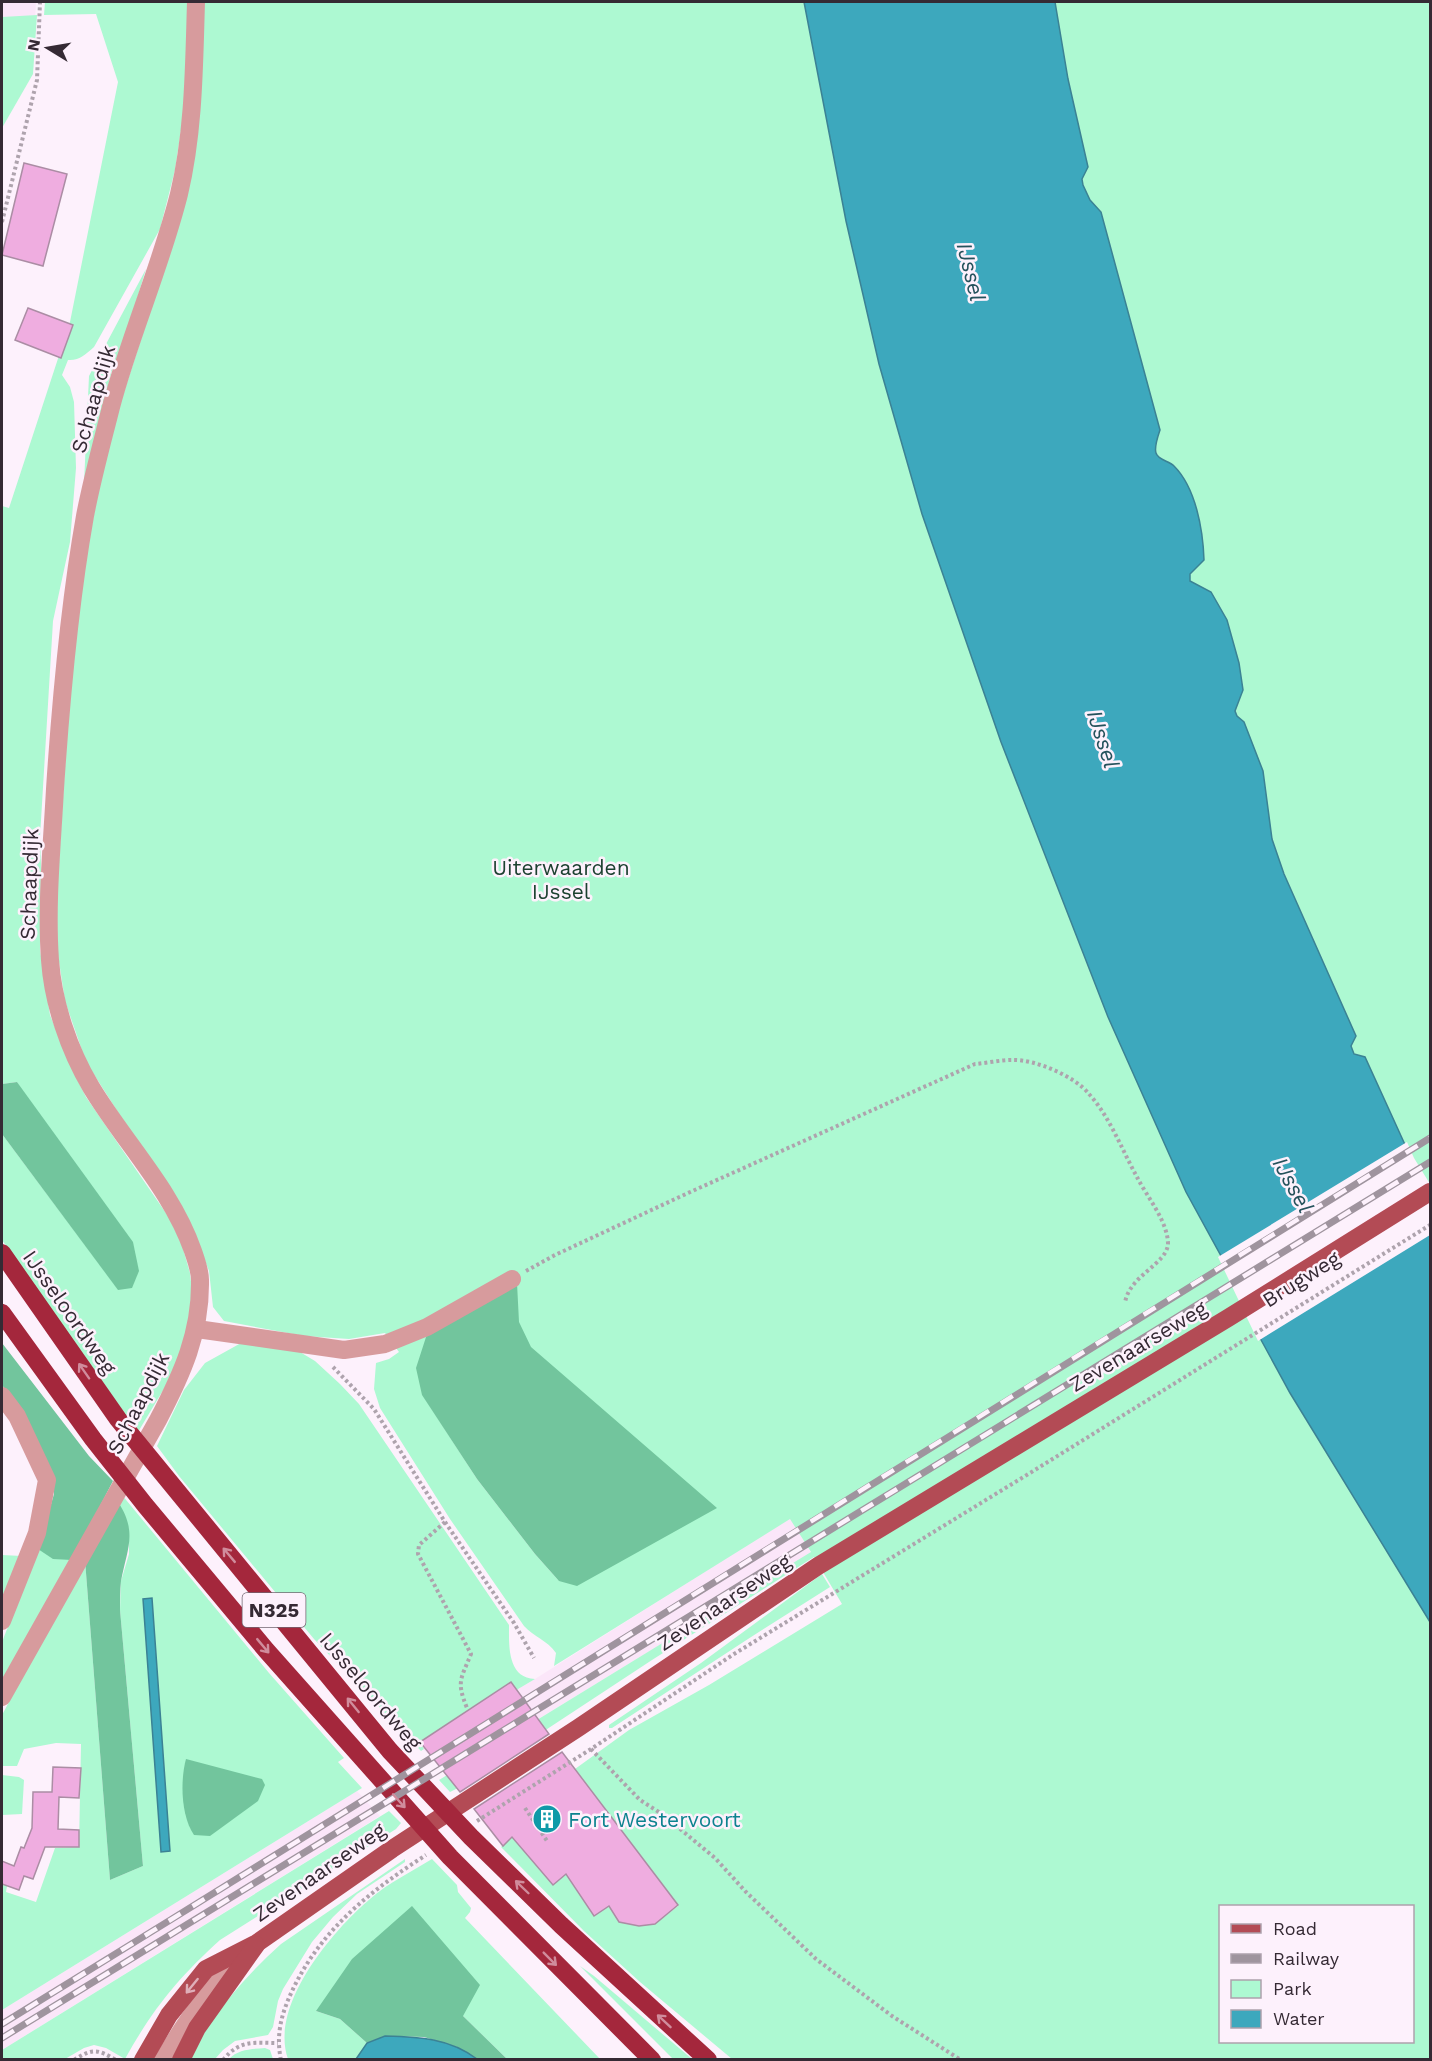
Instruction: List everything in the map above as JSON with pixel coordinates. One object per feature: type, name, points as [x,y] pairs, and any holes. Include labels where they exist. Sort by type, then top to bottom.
[{"type":"highway","name":"IJsseloordweg","points":[[2,1253],[118,1419],[390,1751],[471,1837],[561,1925],[708,2060]]},
{"type":"highway","name":"N325","points":[[2,1313],[125,1480],[266,1650],[450,1857],[652,2060]]},
{"type":"main road","name":"Brugweg","points":[[1228,1318],[1431,1192]]},
{"type":"main road","name":"Zevenaarseweg","points":[[143,2060],[169,2015],[206,1969],[257,1943],[392,1849],[818,1566],[1228,1318]]},
{"type":"main road","name":"Zevenaarseweg","points":[[181,2060],[197,2028],[257,1943]]},
{"type":"street","name":"Schaapdijk","points":[[2,1698],[158,1420],[179,1379],[197,1329],[201,1275],[187,1234],[165,1196],[90,1086],[77,1059],[64,1027],[57,1000],[50,967],[49,937],[51,859],[61,698],[75,578],[87,506],[112,402],[178,194],[189,142],[194,88],[196,2]]},
{"type":"street","points":[[197,1329],[344,1350],[385,1344],[427,1327],[512,1278]]},
{"type":"street","points":[[2,1396],[17,1416],[47,1480],[38,1533],[2,1621]]},
{"type":"street","name":"Zevenaarseweg","points":[[163,2060],[202,2000],[227,1970],[257,1943]]},
{"type":"path","points":[[2,222],[37,80],[40,2]]},
{"type":"path","points":[[512,1278],[565,1250],[975,1064],[1013,1059],[1051,1067],[1089,1092],[1163,1223],[1168,1242],[1166,1254],[1136,1280],[1126,1292],[1125,1303]]},
{"type":"path","name":"Brugweg","points":[[591,1749],[734,1654],[1431,1225]]},
{"type":"path","points":[[329,1362],[374,1409],[445,1522],[514,1623],[534,1658]]},
{"type":"path","points":[[445,1522],[419,1545],[418,1554],[471,1654],[462,1670],[460,1683],[461,1694],[467,1708]]},
{"type":"path","points":[[494,1810],[591,1749],[640,1800],[662,1814],[715,1858],[746,1892],[816,1959],[892,2016],[961,2060]]},
{"type":"path","points":[[525,1808],[547,1841]]},
{"type":"path","points":[[281,2060],[278,2043],[280,2019],[301,1972],[322,1942],[357,1905],[406,1868]]},
{"type":"path","points":[[223,2060],[237,2046],[246,2043],[278,2043]]},
{"type":"path","points":[[74,2060],[92,2050],[102,2052],[116,2060]]},
{"type":"shaded area","points":[[2,2],[36,2],[32,74],[2,123]]},
{"type":"shaded area","points":[[790,1518],[811,1553],[448,1774],[421,1747],[535,1679]]},
{"type":"shaded area","points":[[357,1791],[380,1816],[2,2050],[2,2010]]},
{"type":"green space","points":[[45,2],[188,2],[187,90],[175,170],[160,229],[94,347],[79,358],[68,360],[62,375],[70,387],[74,402],[76,468],[70,542],[53,621],[40,837],[40,950],[50,1015],[86,1097],[170,1219],[182,1245],[190,1273],[193,1299],[188,1337],[165,1387],[138,1432],[2,1240],[2,1134],[118,1289],[17,1082],[2,1084],[2,506],[9,508],[70,322],[118,82],[96,14],[44,15]]},
{"type":"green space","name":"Uiterwaarden IJssel","points":[[203,2],[804,2],[846,221],[879,364],[922,514],[1001,742],[1108,1017],[1430,1622],[1430,2059],[732,2059],[640,1982],[584,1931],[501,1847],[512,1837],[553,1885],[566,1874],[594,1916],[609,1906],[655,1924],[678,1906],[575,1769],[629,1730],[709,1685],[842,1604],[814,1557],[456,1789],[450,1792],[439,1780],[811,1552],[790,1519],[554,1666],[556,1653],[524,1626],[450,1519],[380,1408],[374,1389],[376,1363],[389,1359],[399,1352],[385,1333],[349,1339],[304,1336],[224,1321],[213,1307],[209,1271],[193,1230],[86,1062],[65,1001],[58,955],[56,908],[73,641],[84,566],[105,457],[172,243]],"holes":[[[422,1394],[559,1581],[477,1479]]]},
{"type":"green space","points":[[1041,2],[1430,2],[1430,1190],[1354,1054],[1280,880],[1237,730],[1181,594],[1080,209]]},
{"type":"green space","points":[[37,15],[33,74],[2,128],[2,17]]},
{"type":"green space","points":[[146,269],[123,345],[113,366],[84,483],[89,376]]},
{"type":"green space","points":[[17,1082],[133,1242],[139,1271],[132,1288],[118,1290],[2,1134],[2,1084]]},
{"type":"green space","points":[[517,1283],[519,1322],[531,1347],[717,1508],[577,1586],[559,1581],[477,1479],[422,1395],[416,1368],[427,1334]]},
{"type":"green space","points":[[2,1343],[89,1456],[113,1481],[72,1560],[53,1559],[38,1549],[54,1494],[51,1476],[15,1403],[2,1385]]},
{"type":"green space","points":[[241,1343],[295,1349],[315,1361],[359,1404],[509,1625],[510,1651],[514,1667],[526,1677],[535,1679],[422,1746],[424,1749],[421,1751],[314,1639],[179,1476],[157,1446],[184,1390],[205,1363]]},
{"type":"green space","points":[[122,1495],[269,1673],[344,1758],[338,1762],[362,1788],[2,2010],[2,1884],[7,1886],[6,1892],[36,1902],[55,1848],[79,1847],[81,1744],[56,1743],[24,1749],[17,1766],[2,1766],[2,1715],[85,1560],[110,1880],[143,1866],[120,1610],[121,1581],[129,1554],[129,1529],[118,1502]],"holes":[[[152,1598],[170,1851],[162,1852],[143,1599]]]},
{"type":"green space","points":[[118,1502],[128,1522],[129,1532],[128,1550],[121,1581],[120,1610],[143,1866],[110,1880],[85,1560]]},
{"type":"green space","points":[[38,1549],[72,1560],[2,1684],[2,1642]]},
{"type":"green space","points":[[2,1555],[22,1556],[2,1607]]},
{"type":"green space","points":[[822,1574],[830,1587],[609,1728],[609,1725],[701,1663]]},
{"type":"green space","points":[[186,1759],[262,1779],[265,1785],[258,1801],[210,1836],[194,1835],[184,1808],[183,1777]]},
{"type":"green space","points":[[2,1775],[19,1777],[24,1780],[22,1814],[2,1815]]},
{"type":"green space","points":[[389,1811],[401,1823],[396,1829],[220,1940],[205,1954],[156,2010],[125,2059],[106,2048],[94,2045],[65,2059],[2,2059],[2,2050]]},
{"type":"green space","points":[[405,1859],[405,1862],[357,1894],[312,1942],[283,1989],[273,2027],[268,2035],[235,2041],[215,2059],[188,2060],[218,2012],[242,1983],[281,1944]]},
{"type":"green space","points":[[432,1859],[457,1885],[458,1892],[471,1908],[465,1918],[600,2059],[507,2059],[463,2016],[316,2011],[340,2019],[367,2043],[356,2059],[288,2059],[285,2038],[287,2016],[308,1971],[322,1950],[338,1930],[377,1893]]},
{"type":"green space","points":[[412,1906],[480,1985],[463,2016],[507,2059],[477,2059],[457,2047],[424,2037],[385,2036],[367,2043],[340,2019],[316,2011],[352,1959]]},
{"type":"green space","points":[[580,1966],[594,1976],[692,2059],[673,2059]]},
{"type":"green space","points":[[265,2048],[270,2050],[273,2059],[229,2059],[241,2051]]},
{"type":"water","name":"IJssel","points":[[804,2],[1055,2],[1068,79],[1088,167],[1082,179],[1083,185],[1090,200],[1101,212],[1160,430],[1156,453],[1182,475],[1197,510],[1204,560],[1190,574],[1190,581],[1211,592],[1227,620],[1239,663],[1243,690],[1235,711],[1244,722],[1263,771],[1272,839],[1284,874],[1356,1036],[1351,1046],[1354,1054],[1365,1057],[1412,1160],[1430,1190],[1430,1622],[1290,1393],[1254,1327],[1232,1276],[1186,1192],[1108,1017],[1001,742],[922,514],[879,364],[846,221]]},
{"type":"water","points":[[152,1598],[170,1851],[161,1852],[143,1599]]},
{"type":"water","points":[[385,2036],[422,2038],[445,2043],[477,2059],[356,2059],[367,2043]]},
{"type":"pier","points":[[1407,1142],[1430,1184],[1430,1235],[1258,1341],[1218,1257]]},
{"type":"building","points":[[24,163],[67,174],[43,266],[2,255]]},
{"type":"building","points":[[28,308],[73,325],[61,358],[15,340]]},
{"type":"building","points":[[511,1682],[549,1734],[460,1792],[420,1742]]},
{"type":"building","name":"Fort Westervoort","points":[[562,1752],[678,1905],[655,1924],[639,1926],[619,1922],[609,1906],[594,1916],[566,1874],[553,1885],[512,1837],[503,1846],[474,1809]]},
{"type":"building","points":[[53,1767],[81,1768],[79,1798],[59,1797],[58,1829],[79,1830],[79,1847],[45,1847],[33,1879],[24,1876],[19,1890],[2,1884],[2,1861],[14,1866],[21,1847],[24,1848],[32,1828],[33,1792],[52,1792]]},
{"type":"railway","points":[[2,2024],[1430,1138]]},
{"type":"railway","points":[[2,2038],[1430,1162]]},
{"type":"place","name":"Fort Westervoort","points":[[547,1819]]}]
